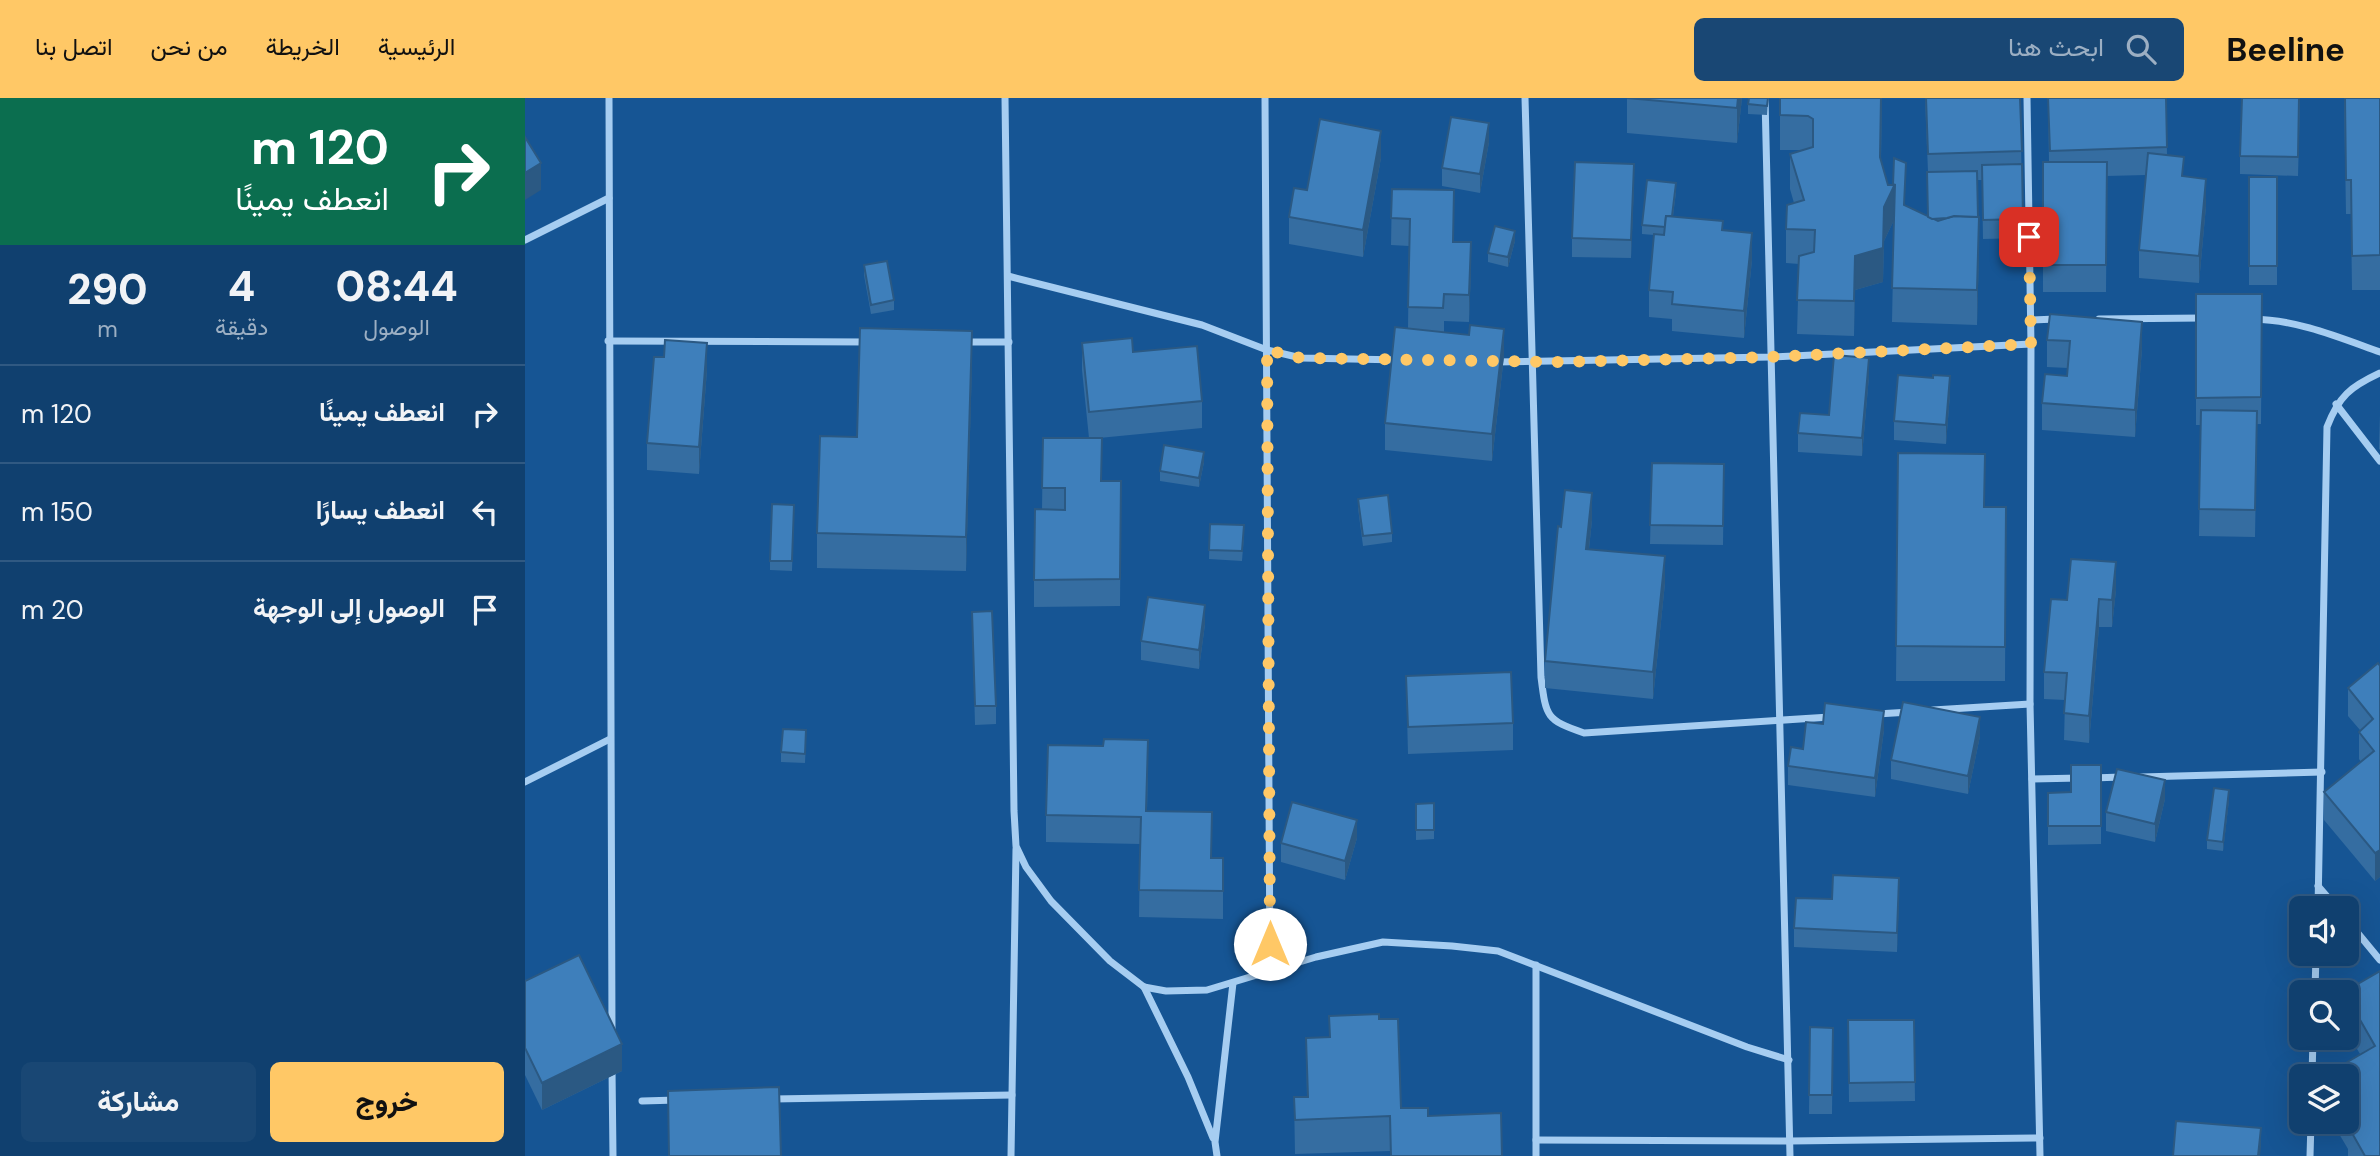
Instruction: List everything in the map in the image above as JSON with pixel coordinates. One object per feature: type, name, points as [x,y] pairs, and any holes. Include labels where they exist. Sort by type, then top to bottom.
[{"type":"street","points":[[609,98],[612,1045]]},
{"type":"street","points":[[1005,98],[1016,846],[1011,1156]]},
{"type":"street","points":[[1265,98],[1270,971]]},
{"type":"street","points":[[1525,98],[1541,677],[1545,709],[1558,724],[1584,733],[1837,716]]},
{"type":"street","points":[[1765,98],[1790,1156]]},
{"type":"street","points":[[2027,98],[2031,344],[2030,704],[2040,1156]]},
{"type":"street","points":[[525,240],[608,198]]},
{"type":"street","points":[[1008,276],[1202,325],[1267,350],[1301,358],[1410,360]]},
{"type":"street","points":[[2084,319],[2217,318]]},
{"type":"street","points":[[2242,318],[2279,319],[2380,352]]},
{"type":"street","points":[[2030,320],[2071,319]]},
{"type":"street","points":[[608,341],[870,342]]},
{"type":"street","points":[[953,342],[1009,342]]},
{"type":"street","points":[[1492,362],[1770,357],[2031,344]]},
{"type":"street","points":[[2318,896],[2327,427],[2336,404],[2355,384],[2380,373]]},
{"type":"street","points":[[2336,404],[2380,461]]},
{"type":"street","points":[[1864,715],[2030,704]]},
{"type":"street","points":[[525,782],[610,739]]},
{"type":"street","points":[[2032,779],[2322,772]]},
{"type":"street","points":[[1016,846],[1026,867],[1051,901],[1110,961],[1144,986],[1166,991],[1207,990],[1316,957],[1383,942],[1498,951],[1747,1047],[1789,1060]]},
{"type":"street","points":[[2318,886],[2327,896]]},
{"type":"street","points":[[2359,935],[2380,960]]},
{"type":"street","points":[[1536,965],[1536,1156]]},
{"type":"street","points":[[1215,1142],[1233,983]]},
{"type":"street","points":[[1144,986],[1188,1077],[1215,1142],[1217,1156]]},
{"type":"street","points":[[612,1059],[613,1156]]},
{"type":"street","points":[[765,1099],[1012,1095]]},
{"type":"street","points":[[642,1101],[683,1100]]},
{"type":"street","points":[[2310,1156],[2311,1134]]},
{"type":"street","points":[[1536,1140],[2040,1138]]},
{"type":"building","points":[[1627,98],[1738,98],[1737,108]]},
{"type":"building","points":[[1749,98],[1768,98],[1767,106],[1748,104]]},
{"type":"building","points":[[1780,98],[1881,98],[1880,157],[1888,185],[1893,185],[1894,158],[1906,163],[1904,205],[1938,221],[1954,216],[1979,217],[1977,290],[1892,288],[1895,184],[1884,207],[1883,248],[1855,256],[1854,301],[1797,300],[1799,256],[1814,252],[1815,230],[1786,229],[1787,205],[1804,200],[1790,154],[1813,147],[1813,119],[1808,116],[1780,115]]},
{"type":"building","points":[[1926,98],[2020,98],[2022,151],[1928,154]]},
{"type":"building","points":[[2048,98],[2166,98],[2167,147],[2050,151]]},
{"type":"building","points":[[2242,98],[2299,98],[2298,157],[2240,156]]},
{"type":"building","points":[[2345,98],[2380,98],[2380,255],[2352,256],[2351,180],[2346,180]]},
{"type":"building","points":[[1451,117],[1489,123],[1480,174],[1442,168]]},
{"type":"building","points":[[1320,119],[1381,131],[1363,230],[1289,217],[1294,188],[1307,190]]},
{"type":"building","points":[[525,137],[541,163],[525,173]]},
{"type":"building","points":[[2148,153],[2184,157],[2182,176],[2206,179],[2199,256],[2139,250]]},
{"type":"building","points":[[1575,162],[1634,164],[1631,240],[1572,238]]},
{"type":"building","points":[[2043,162],[2107,162],[2106,265],[2043,265]]},
{"type":"building","points":[[2022,164],[2023,219],[1983,220],[1982,165]]},
{"type":"building","points":[[1977,171],[1978,217],[1928,217],[1927,172]]},
{"type":"building","points":[[2249,177],[2277,177],[2277,266],[2249,266]]},
{"type":"building","points":[[1647,180],[1676,183],[1672,216],[1666,216],[1665,227],[1642,225]]},
{"type":"building","points":[[1392,189],[1454,190],[1453,242],[1471,242],[1469,295],[1444,294],[1443,308],[1408,307],[1410,219],[1391,218]]},
{"type":"building","points":[[1666,216],[1723,221],[1722,230],[1752,233],[1744,311],[1672,304],[1673,292],[1649,290],[1654,234],[1664,235]]},
{"type":"building","points":[[1495,226],[1515,231],[1508,257],[1488,253]]},
{"type":"building","points":[[887,261],[894,300],[871,305],[864,265]]},
{"type":"building","points":[[2196,294],[2262,294],[2261,397],[2196,398]]},
{"type":"building","points":[[2050,314],[2142,322],[2135,410],[2042,403],[2045,374],[2067,376],[2070,341],[2047,340]]},
{"type":"building","points":[[1470,325],[1504,329],[1492,434],[1385,423],[1395,327],[1469,335]]},
{"type":"building","points":[[860,328],[972,331],[966,537],[817,533],[820,436],[857,437]]},
{"type":"building","points":[[1132,338],[1133,352],[1197,346],[1202,401],[1089,412],[1082,343]]},
{"type":"building","points":[[665,340],[707,343],[699,447],[647,443],[654,357],[664,357]]},
{"type":"building","points":[[1834,355],[1869,358],[1862,438],[1798,433],[1800,413],[1829,415]]},
{"type":"building","points":[[1898,375],[1933,378],[1933,375],[1950,376],[1946,425],[1894,421]]},
{"type":"building","points":[[2201,410],[2257,411],[2255,510],[2199,509]]},
{"type":"building","points":[[1043,438],[1102,438],[1101,481],[1121,481],[1120,579],[1034,580],[1035,509],[1065,510],[1065,488],[1042,488]]},
{"type":"building","points":[[1164,445],[1204,452],[1199,478],[1160,471]]},
{"type":"building","points":[[1898,453],[1985,454],[1984,507],[2006,507],[2005,647],[1896,646]]},
{"type":"building","points":[[1652,463],[1724,464],[1723,526],[1650,525]]},
{"type":"building","points":[[1565,490],[1592,493],[1586,549],[1665,556],[1653,672],[1545,661],[1558,526],[1561,527]]},
{"type":"building","points":[[1388,495],[1392,533],[1363,536],[1358,499]]},
{"type":"building","points":[[772,504],[794,505],[792,561],[770,561]]},
{"type":"building","points":[[1210,524],[1244,525],[1242,551],[1209,550]]},
{"type":"building","points":[[2071,559],[2116,562],[2112,600],[2099,599],[2089,716],[2064,713],[2067,673],[2044,672],[2051,599],[2067,600]]},
{"type":"building","points":[[1148,597],[1205,605],[1199,650],[1141,641]]},
{"type":"building","points":[[992,611],[996,706],[975,706],[972,612]]},
{"type":"building","points":[[2378,663],[2380,850],[2375,853],[2324,792],[2374,751],[2359,732],[2373,719],[2348,688]]},
{"type":"building","points":[[1511,672],[1513,723],[1408,727],[1406,676]]},
{"type":"building","points":[[1903,702],[1980,717],[1968,776],[1891,760]]},
{"type":"building","points":[[1825,703],[1884,711],[1875,778],[1788,766],[1791,747],[1803,749],[1806,722],[1823,724]]},
{"type":"building","points":[[783,729],[806,730],[805,754],[781,752]]},
{"type":"building","points":[[1104,739],[1148,740],[1146,811],[1212,812],[1211,858],[1223,858],[1223,891],[1139,890],[1141,817],[1046,815],[1048,745],[1103,746]]},
{"type":"building","points":[[2071,765],[2101,765],[2101,826],[2048,826],[2048,793],[2071,792]]},
{"type":"building","points":[[2117,769],[2165,780],[2155,824],[2106,812]]},
{"type":"building","points":[[2214,788],[2229,790],[2223,842],[2207,840]]},
{"type":"building","points":[[1292,802],[1357,820],[1345,861],[1281,843]]},
{"type":"building","points":[[1434,803],[1434,830],[1416,830],[1416,804]]},
{"type":"building","points":[[1833,875],[1899,878],[1897,933],[1794,928],[1796,898],[1832,899]]},
{"type":"building","points":[[579,955],[622,1044],[542,1083],[525,1048],[525,981]]},
{"type":"building","points":[[2380,971],[2380,1156],[2365,1156],[2353,1134],[2359,1134],[2359,1064],[2344,1064],[2375,1046],[2359,1018],[2359,983]]},
{"type":"building","points":[[1379,1014],[1379,1019],[1398,1019],[1401,1108],[1428,1108],[1428,1116],[1501,1113],[1502,1156],[1391,1156],[1390,1116],[1295,1120],[1294,1097],[1308,1097],[1306,1038],[1330,1037],[1329,1016]]},
{"type":"building","points":[[1848,1020],[1914,1020],[1915,1082],[1849,1083]]},
{"type":"building","points":[[1810,1027],[1833,1028],[1832,1095],[1809,1095]]},
{"type":"building","points":[[779,1087],[781,1156],[669,1156],[668,1091]]},
{"type":"building","points":[[2176,1121],[2261,1128],[2258,1156],[2173,1156]]},
{"type":"route","points":[[1270,944],[1267,350],[1301,358],[1532,363],[1770,357],[2031,344],[2029,237]]}]
